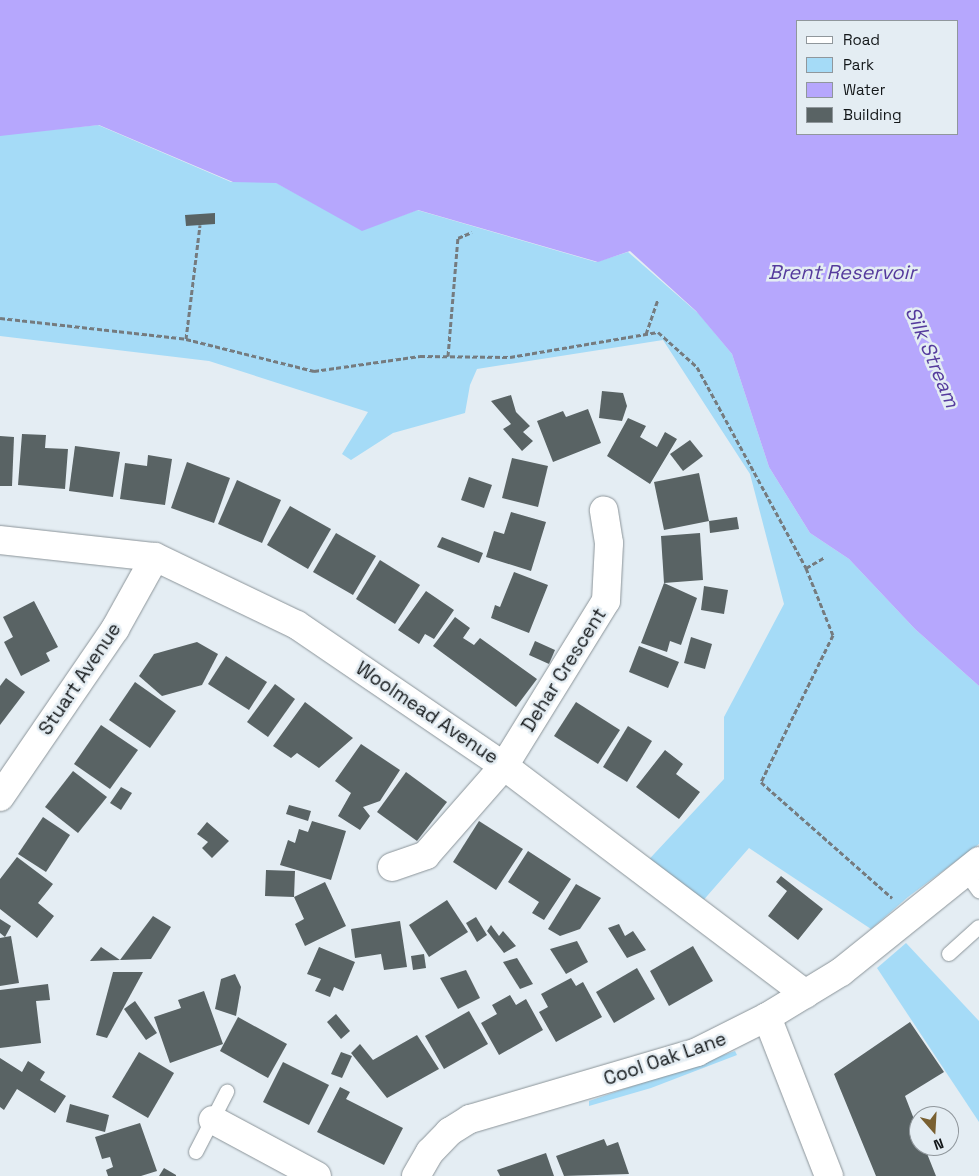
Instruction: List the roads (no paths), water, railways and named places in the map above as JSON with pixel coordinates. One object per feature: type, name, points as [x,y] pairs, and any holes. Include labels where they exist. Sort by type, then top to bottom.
[{"type":"street","name":"Dehar Crescent","points":[[392,867],[426,855],[504,766],[606,601],[610,543],[604,510]]},
{"type":"street","name":"Woolmead Avenue","points":[[0,540],[154,557],[297,625],[504,766],[805,994]]},
{"type":"street","name":"Stuart Avenue","points":[[0,797],[115,629],[154,557]]},
{"type":"street","name":"Cool Oak Lane","points":[[416,1176],[430,1152],[449,1132],[470,1119],[697,1052],[768,1017],[841,972],[913,917],[974,875]]},
{"type":"street","points":[[768,1017],[829,1176]]},
{"type":"street","points":[[213,1120],[317,1176]]},
{"type":"lane","points":[[949,954],[979,927]]},
{"type":"lane","points":[[196,1152],[227,1092]]},
{"type":"water","name":"Brent Reservoir","points":[[0,0],[979,0],[979,686],[915,629],[849,559],[810,533],[769,467],[732,354],[696,311],[630,251],[598,262],[418,210],[362,231],[276,183],[233,182],[99,125],[0,136]]},
{"type":"water label","name":"Silk Stream","points":[[932,357]]}]
